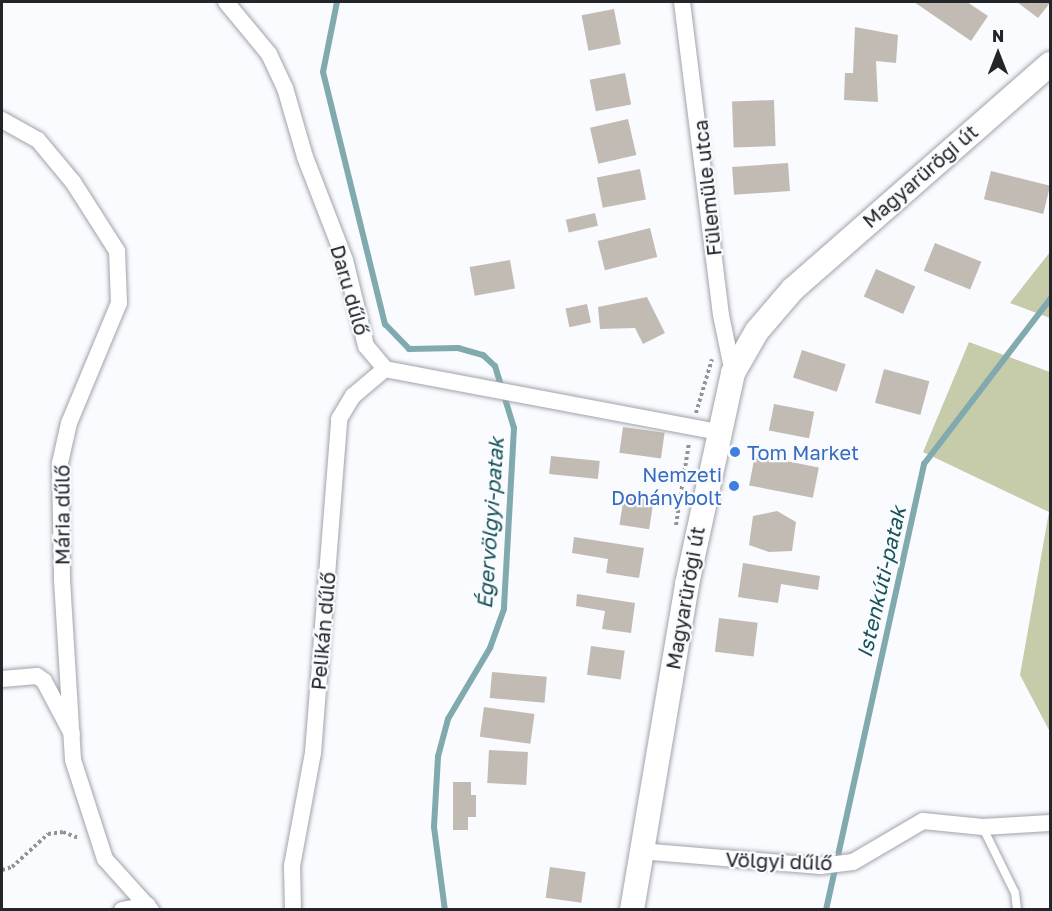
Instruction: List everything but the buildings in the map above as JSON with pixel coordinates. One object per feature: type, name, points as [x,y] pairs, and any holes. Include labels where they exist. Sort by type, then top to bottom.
[{"type":"main road","name":"Magyarürögi út","points":[[632,909],[640,851],[717,432],[733,373],[757,331],[793,289],[1050,63]]},
{"type":"street","name":"Daru dűlő","points":[[226,2],[269,54],[285,88],[305,157],[345,260],[366,346],[385,369]]},
{"type":"street","name":"Fülemüle utca","points":[[682,2],[721,315],[733,373]]},
{"type":"street","name":"Mária dűlő","points":[[2,120],[38,140],[74,182],[117,251],[119,303],[69,423],[60,463],[62,580],[74,760],[105,859],[150,907]]},
{"type":"street","points":[[385,369],[717,432]]},
{"type":"street","name":"Pelikán dűlő","points":[[293,909],[292,866],[313,753],[339,419],[353,396],[385,369]]},
{"type":"street","points":[[2,679],[37,676],[44,681],[74,737]]},
{"type":"street","name":"Völgyi dűlő","points":[[640,851],[820,866],[853,862],[923,821],[983,827],[1050,823]]},
{"type":"street","points":[[122,909],[150,907]]},
{"type":"lane","points":[[983,827],[1015,893],[1017,909]]},
{"type":"path","points":[[2,870],[12,867],[48,834],[63,832],[80,838],[83,846]]},
{"type":"green space","points":[[1050,252],[1050,318],[1010,303]]},
{"type":"green space","points":[[969,342],[1050,372],[1050,732],[1020,675],[1049,512],[923,452]]},
{"type":"waterway","name":"Égervölgyi-patak","points":[[337,2],[323,72],[385,324],[409,349],[458,348],[483,355],[495,366],[514,428],[504,609],[490,648],[448,719],[438,757],[434,827],[445,910]]},
{"type":"waterway","name":"Istenkúti-patak","points":[[826,910],[924,464],[1050,299]]},
{"type":"place","name":"Tom Market","points":[[735,452]]},
{"type":"place","name":"Nemzeti Dohánybolt","points":[[734,486]]}]
